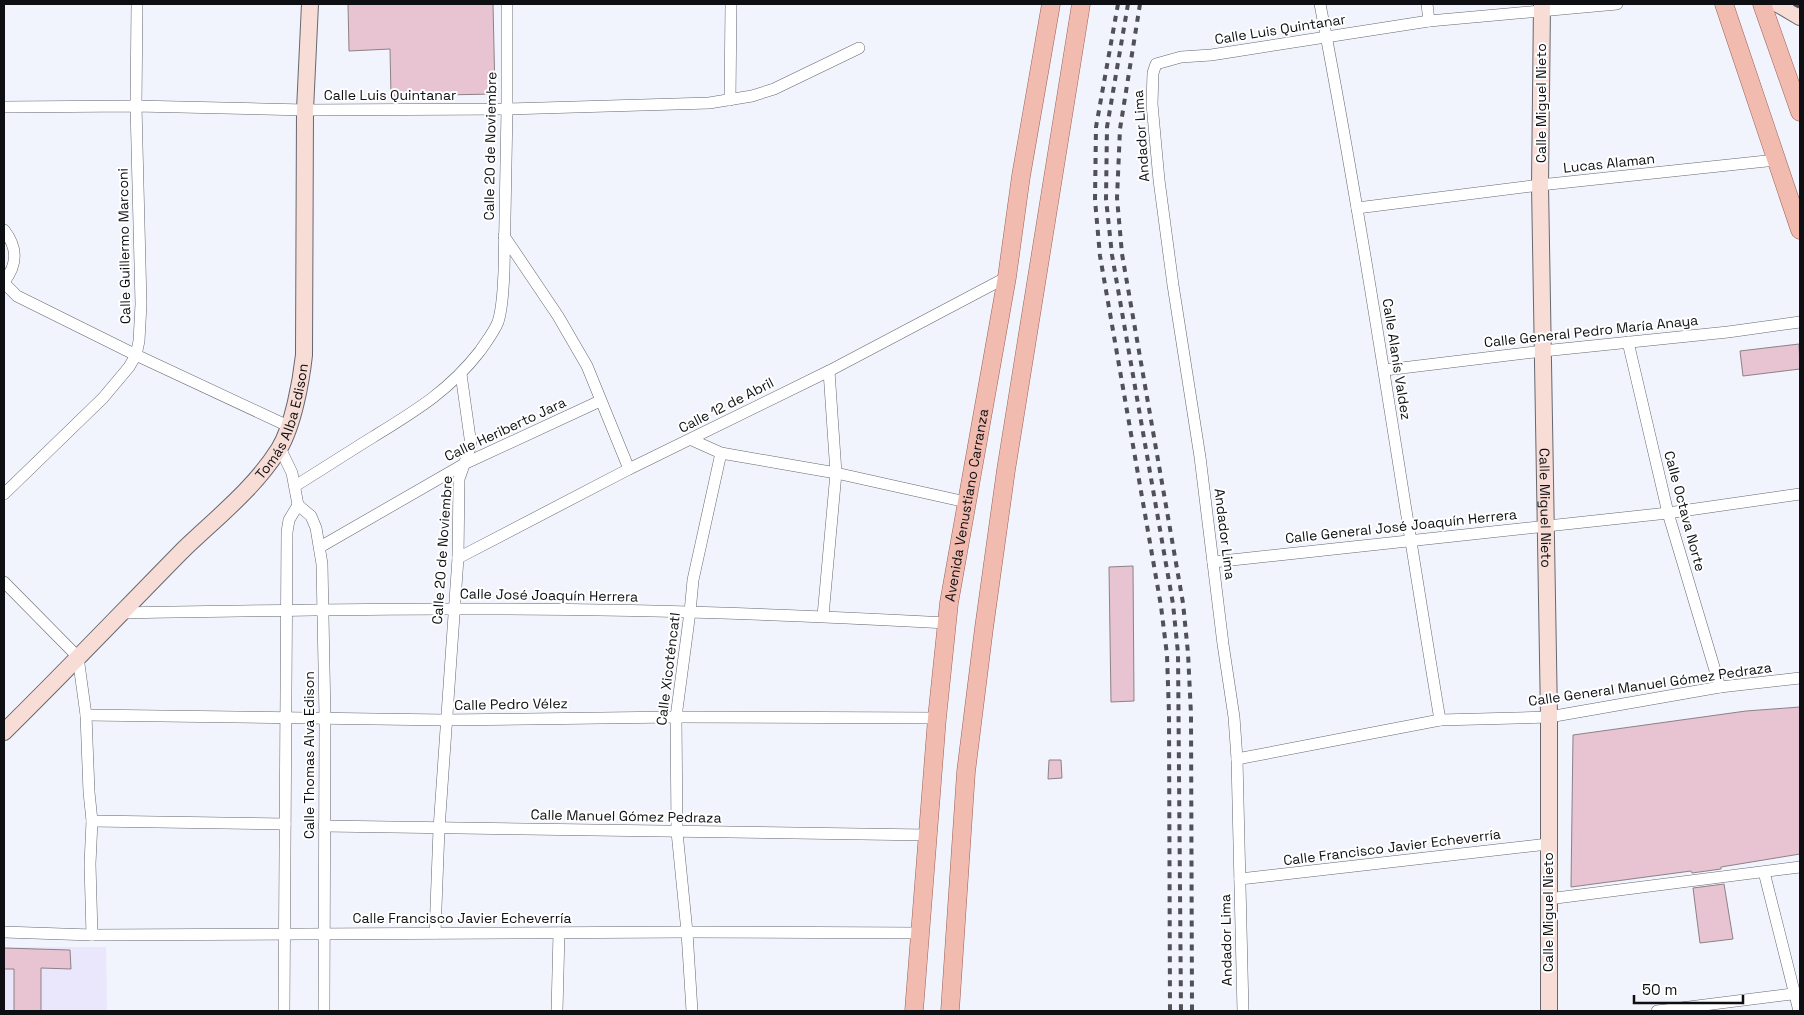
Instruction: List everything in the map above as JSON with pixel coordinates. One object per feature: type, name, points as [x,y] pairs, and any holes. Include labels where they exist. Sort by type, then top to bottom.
[{"type":"main road","name":"Avenida Venustiano Carranza","points":[[914,1011],[927,835],[947,623],[966,502],[1006,277],[1022,167],[1051,4]]},
{"type":"main road","points":[[950,1011],[966,772],[984,628],[1006,470],[1081,4]]},
{"type":"main road","points":[[1724,4],[1800,230]]},
{"type":"main road","points":[[1762,4],[1796,86],[1800,112]]},
{"type":"street","name":"Calle Guillermo Marconi","points":[[4,494],[103,398],[136,355],[142,304],[136,106],[137,4]]},
{"type":"street","name":"Tomás Alba Edison","points":[[4,732],[254,482],[280,448],[302,379],[304,355],[306,110],[310,4]]},
{"type":"street","name":"Calle 20 de Noviembre","points":[[435,933],[438,829],[458,558],[459,479],[471,445],[461,374],[488,339],[498,321],[503,289],[507,4]]},
{"type":"street","points":[[730,100],[731,4]]},
{"type":"street","name":"Calle Alanís Valdez","points":[[1320,4],[1385,370],[1410,541],[1440,720]]},
{"type":"street","points":[[1427,4],[1429,21]]},
{"type":"street","name":"Calle Luis Quintanar","points":[[1156,64],[1181,57],[1211,55],[1429,21],[1541,7],[1617,4]]},
{"type":"street","points":[[1778,4],[1800,17]]},
{"type":"street","name":"Calle Miguel Nieto","points":[[1541,7],[1540,185],[1549,717],[1549,1011]]},
{"type":"street","name":"Calle Luis Quintanar","points":[[4,108],[136,106],[306,110],[507,109],[692,104],[752,96],[774,89],[859,48]]},
{"type":"street","name":"Andador Lima","points":[[1156,64],[1153,73],[1152,104],[1159,180],[1214,562],[1238,759],[1243,1011]]},
{"type":"street","name":"Lucas Alaman","points":[[1357,208],[1540,185],[1776,160]]},
{"type":"street","points":[[4,230],[15,249],[15,262],[11,273],[4,282],[17,296],[136,355],[288,426]]},
{"type":"street","points":[[504,236],[558,316],[587,366],[629,469]]},
{"type":"street","name":"Calle 12 de Abril","points":[[458,558],[629,469],[692,440],[749,409],[829,371],[1006,277]]},
{"type":"street","name":"Calle General Pedro María Anaya","points":[[1385,370],[1728,332],[1800,322]]},
{"type":"street","name":"Calle Octava Norte","points":[[1628,342],[1668,513],[1720,687]]},
{"type":"street","points":[[823,616],[836,474],[829,371]]},
{"type":"street","points":[[295,486],[418,409],[442,392],[461,374]]},
{"type":"street","name":"Calle Heriberto Jara","points":[[320,547],[466,463],[600,401]]},
{"type":"street","points":[[692,440],[721,453],[836,474],[966,502]]},
{"type":"street","points":[[280,448],[289,464],[298,505]]},
{"type":"street","name":"Calle Xicoténcatl","points":[[692,1011],[678,832],[676,717],[693,580],[721,453]]},
{"type":"street","name":"Calle General José Joaquín Herrera","points":[[1214,562],[1668,513],[1800,494]]},
{"type":"street","name":"Calle Thomas Alva Edison","points":[[284,1011],[285,610],[287,532],[289,520],[298,505],[310,516],[316,528],[320,547],[325,718],[324,1011]]},
{"type":"street","points":[[4,582],[78,657],[86,715],[92,821],[90,864],[92,935]]},
{"type":"street","name":"Calle José Joaquín Herrera","points":[[121,613],[453,609],[690,612],[823,616],[947,623]]},
{"type":"street","name":"Calle General Manuel Gómez Pedraza","points":[[1238,759],[1440,720],[1549,717],[1720,687],[1800,678]]},
{"type":"street","name":"Calle Pedro Vélez","points":[[86,715],[445,720],[676,717],[937,718]]},
{"type":"street","points":[[92,821],[285,824]]},
{"type":"street","name":"Calle Manuel Gómez Pedraza","points":[[324,826],[927,835]]},
{"type":"street","name":"Calle Francisco Javier Echeverría","points":[[1240,879],[1548,844]]},
{"type":"street","points":[[1548,899],[1800,867]]},
{"type":"street","points":[[1764,872],[1797,993],[1799,1011]]},
{"type":"street","name":"Calle Francisco Javier Echeverría","points":[[4,932],[92,935],[687,932],[920,934]]},
{"type":"street","points":[[557,1011],[559,933]]},
{"type":"street","points":[[1657,1011],[1797,993]]},
{"type":"shaded area","points":[[4,947],[106,947],[107,1011],[4,1011]]},
{"type":"building","points":[[348,4],[493,4],[495,94],[391,96],[390,49],[349,51]]},
{"type":"building","points":[[1799,344],[1800,369],[1743,376],[1740,351]]},
{"type":"building","points":[[1133,566],[1134,701],[1111,702],[1109,567]]},
{"type":"building","points":[[1800,707],[1800,854],[1721,867],[1721,869],[1692,873],[1691,871],[1571,887],[1573,735],[1746,711]]},
{"type":"building","points":[[1049,760],[1061,760],[1062,778],[1048,779]]},
{"type":"building","points":[[1724,884],[1733,939],[1700,943],[1693,888]]},
{"type":"building","points":[[4,948],[70,950],[71,969],[41,968],[41,1011],[14,1011],[14,969],[4,969]]},
{"type":"railway","points":[[1118,4],[1096,127],[1095,200],[1100,256],[1161,606],[1167,655],[1169,714],[1170,1011]]},
{"type":"railway","points":[[1128,4],[1107,127],[1106,199],[1112,255],[1173,604],[1178,653],[1181,1011]]},
{"type":"railway","points":[[1140,4],[1120,129],[1117,198],[1122,254],[1183,603],[1188,653],[1191,714],[1192,1011]]},
{"type":"railway","points":[[1794,4],[1800,7]]}]
